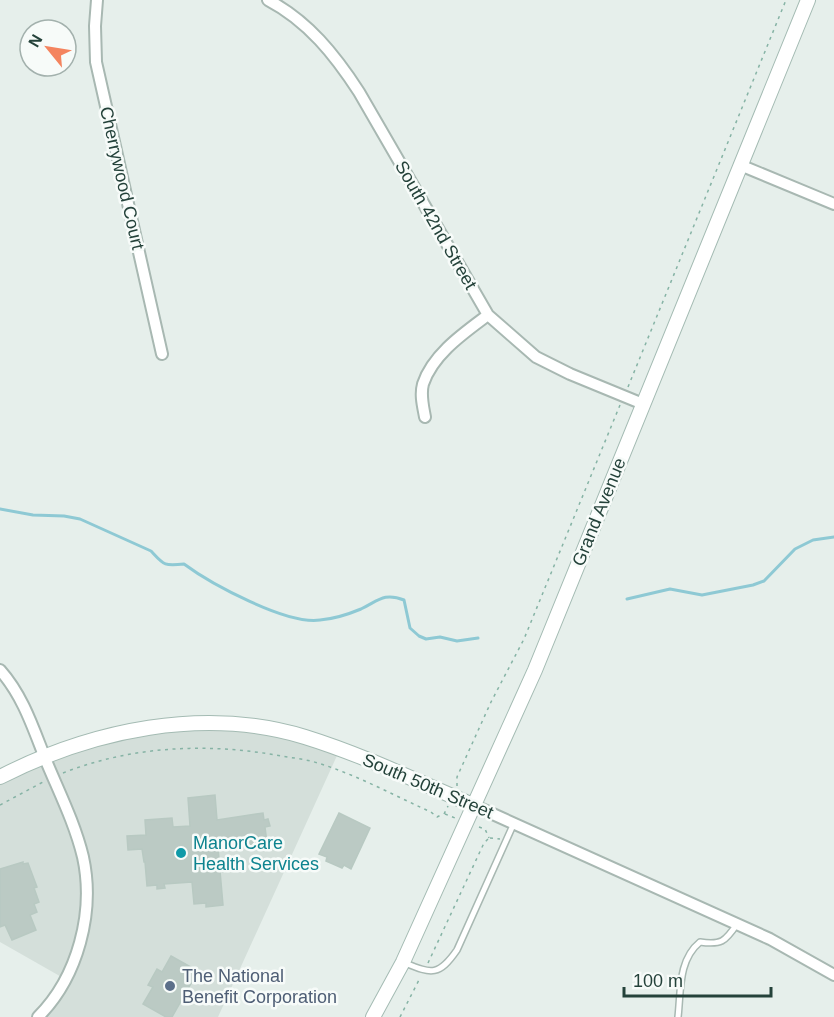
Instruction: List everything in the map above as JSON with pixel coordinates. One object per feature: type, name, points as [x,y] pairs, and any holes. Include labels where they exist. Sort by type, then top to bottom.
[{"type":"main road","name":"Grand Avenue","points":[[373,1017],[403,962],[535,670],[808,0]]},
{"type":"main road","name":"South 50th Street","points":[[0,777],[44,756],[87,741],[148,728],[189,724],[242,726],[304,736],[475,806]]},
{"type":"street","name":"Cherrywood Court","points":[[97,0],[96,62],[162,354]]},
{"type":"street","name":"South 42nd Street","points":[[274,1],[315,34],[338,59],[488,315],[536,357],[570,374],[643,404]]},
{"type":"street","points":[[740,165],[834,204]]},
{"type":"street","points":[[425,417],[422,398],[423,384],[433,367],[454,341],[488,315]]},
{"type":"street","points":[[0,670],[23,704],[78,838],[85,869],[87,902],[85,923],[74,961],[55,997],[38,1017]]},
{"type":"street","name":"South 50th Street","points":[[475,806],[770,939],[834,975]]},
{"type":"lane","points":[[403,962],[424,971],[437,971],[447,964],[457,950],[514,823]]},
{"type":"lane","points":[[678,1017],[684,964],[692,948],[700,942],[716,944],[724,940],[737,924]]},
{"type":"path","points":[[60,774],[112,758],[142,752],[179,748],[251,751],[322,764],[431,812],[437,817],[444,814]]},
{"type":"path","points":[[0,805],[46,780]]},
{"type":"path","points":[[400,1017],[484,843],[489,838],[485,829]]},
{"type":"shaded area","points":[[242,726],[340,749],[218,1017],[38,1017],[65,979],[0,942],[0,777],[115,734]]},
{"type":"building","name":"ManorCare Health Services","points":[[215,795],[217,820],[263,813],[264,820],[268,819],[270,826],[265,827],[267,843],[218,848],[223,905],[206,907],[206,903],[194,904],[192,882],[164,884],[165,888],[157,889],[157,885],[147,886],[142,849],[128,850],[127,836],[146,835],[145,820],[172,818],[173,827],[190,826],[188,798]]},
{"type":"building","points":[[339,813],[370,828],[351,869],[326,861],[327,857],[319,854]]},
{"type":"building","points":[[23,862],[23,864],[28,863],[37,887],[34,888],[39,902],[34,904],[37,912],[30,915],[36,930],[12,940],[5,925],[0,927],[0,869]]},
{"type":"building","name":"The National Benefit Corporation","points":[[171,956],[198,971],[172,1017],[166,1017],[143,1004],[153,987],[148,985],[157,969],[162,972]]},
{"type":"waterway","points":[[0,509],[33,515],[80,519],[151,551],[164,564],[184,564],[230,592],[289,616],[306,620],[330,619],[356,611],[381,598],[391,597],[404,600],[410,628],[419,636],[426,639],[440,637],[457,641],[478,638]]},
{"type":"waterway","points":[[627,599],[670,589],[702,595],[753,585],[764,581],[795,549],[813,540],[834,537]]},
{"type":"place","name":"ManorCare Health Services","points":[[181,853]]},
{"type":"place","name":"The National Benefit Corporation","points":[[170,986]]}]
